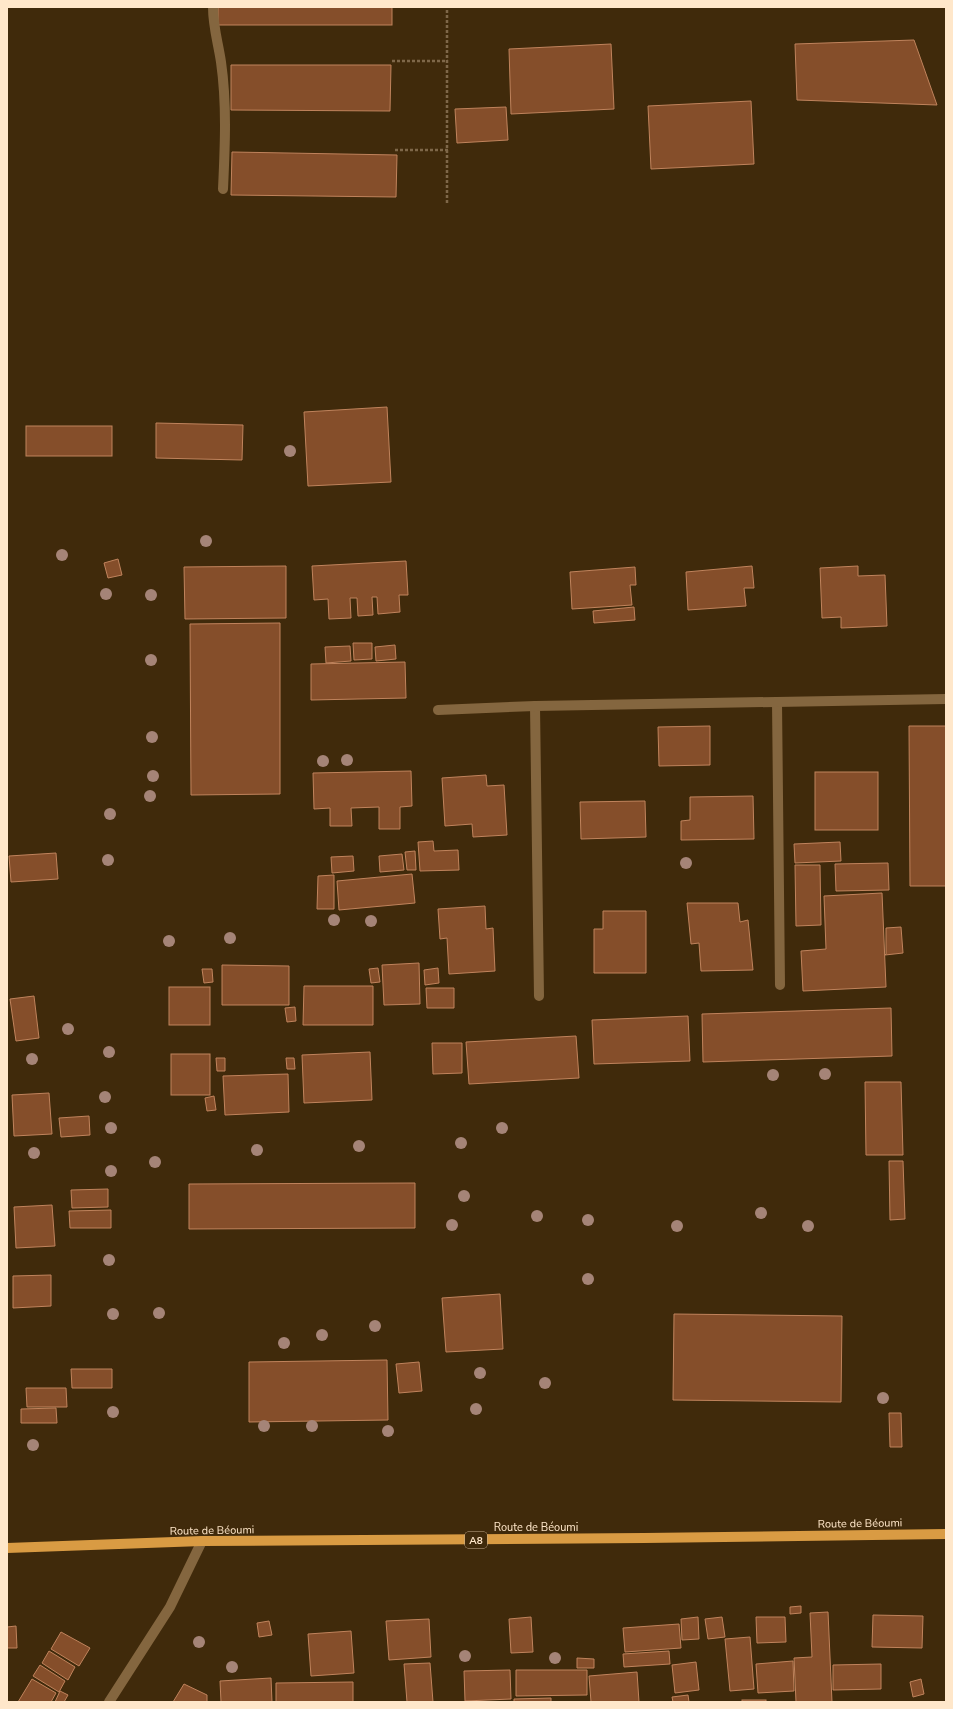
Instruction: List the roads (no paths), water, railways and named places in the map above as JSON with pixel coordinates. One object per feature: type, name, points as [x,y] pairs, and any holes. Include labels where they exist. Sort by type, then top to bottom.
[{"type":"main road","name":"Route de Béoumi","points":[[7,1548],[202,1541],[946,1534]]},
{"type":"street","points":[[213,7],[213,25],[221,62],[225,112],[223,189]]},
{"type":"street","points":[[438,710],[535,706],[946,699]]},
{"type":"street","points":[[777,702],[780,985]]},
{"type":"street","points":[[535,706],[539,996]]},
{"type":"street","points":[[110,1702],[170,1607],[202,1541]]}]
